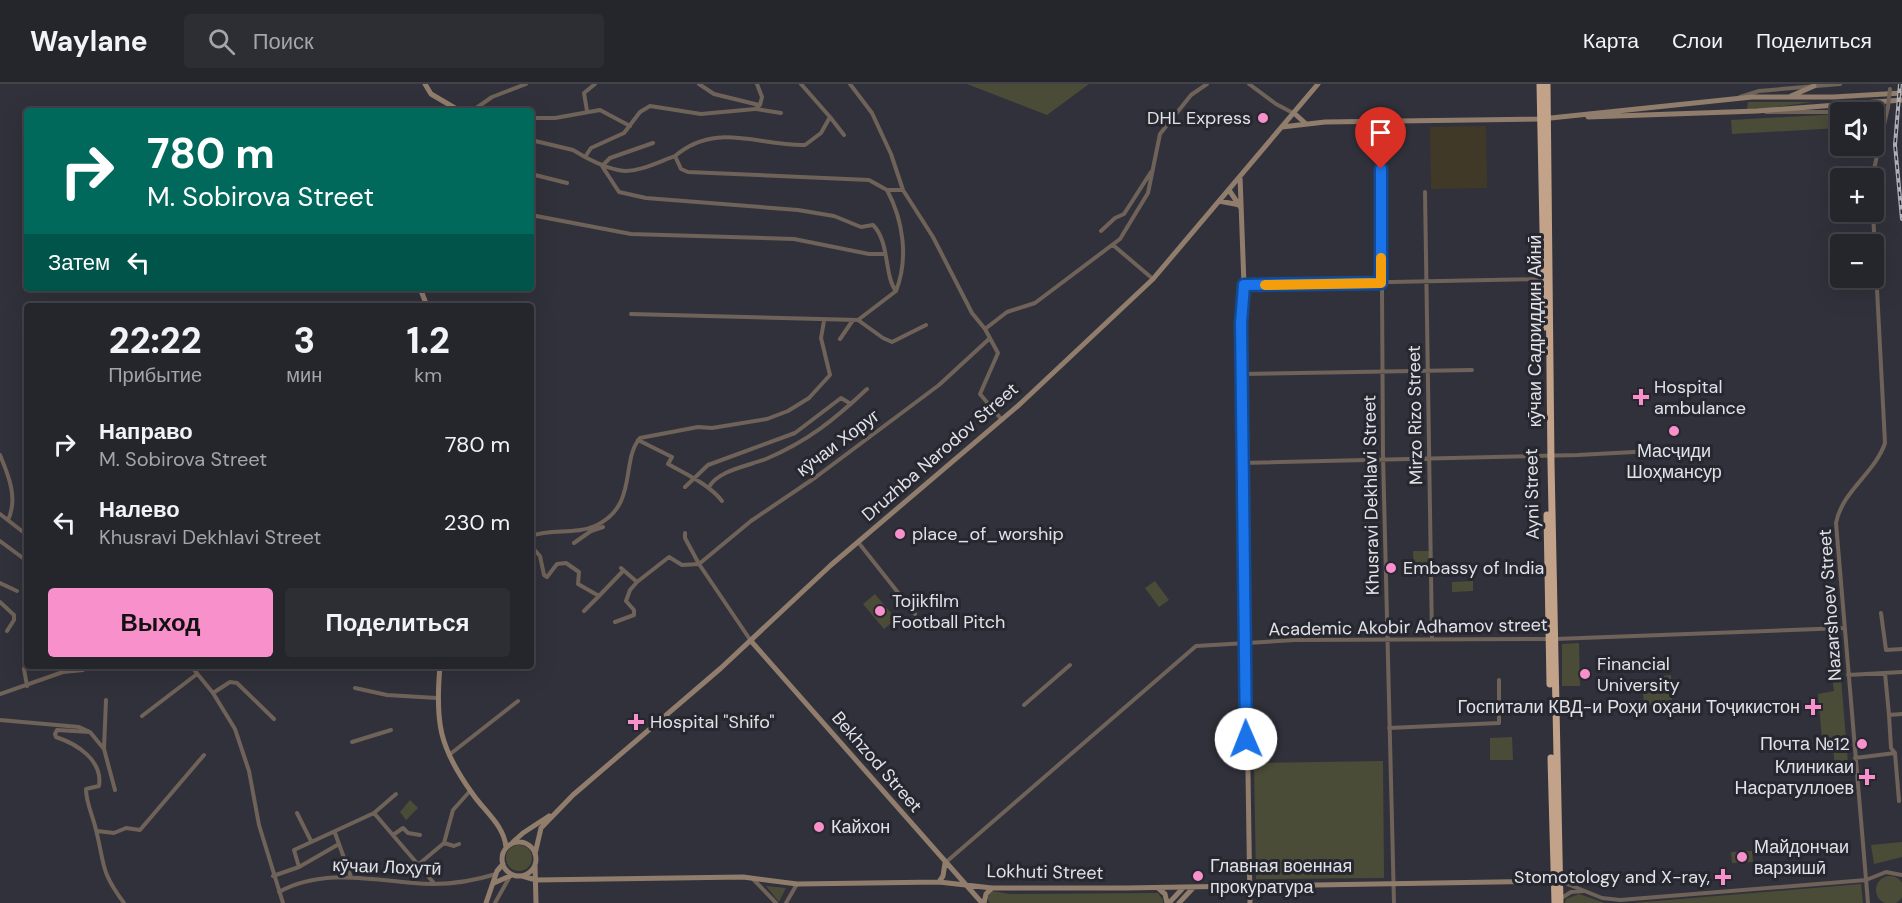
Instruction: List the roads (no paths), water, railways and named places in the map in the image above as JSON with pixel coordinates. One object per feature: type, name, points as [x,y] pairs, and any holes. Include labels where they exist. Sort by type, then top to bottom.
[{"type":"highway","points":[[1540,84],[1544,118],[1547,279]]},
{"type":"highway","points":[[1544,118],[1547,84]]},
{"type":"highway","name":"кӯчаи Садриддин Айнӣ","points":[[1547,279],[1552,638]]},
{"type":"highway","points":[[1552,638],[1558,902]]},
{"type":"street","points":[[424,84],[431,94],[455,108]]},
{"type":"street","points":[[476,108],[492,97],[526,84]]},
{"type":"street","points":[[587,111],[584,93],[596,84]]},
{"type":"street","points":[[699,84],[726,99],[760,105]]},
{"type":"street","points":[[755,109],[760,105],[762,97],[757,84]]},
{"type":"street","points":[[801,84],[844,135]]},
{"type":"street","points":[[850,84],[877,121],[903,190],[956,277],[972,313],[985,329],[998,353],[980,394],[1002,420]]},
{"type":"street","points":[[985,329],[1007,312],[1035,303],[1122,236],[1148,193],[1160,134],[1191,95],[1207,84]]},
{"type":"street","points":[[1249,84],[1276,104],[1294,113],[1305,123]]},
{"type":"street","name":"Druzhba Narodov Street","points":[[553,814],[751,640],[857,542],[1002,420],[1153,279],[1318,84]]},
{"type":"street","points":[[1733,100],[1759,91],[1840,84]]},
{"type":"street","points":[[1790,97],[1814,86]]},
{"type":"street","points":[[1884,126],[1890,86]]},
{"type":"street","points":[[1583,116],[1746,98],[1902,93]]},
{"type":"street","points":[[1746,98],[1741,105],[1746,111]]},
{"type":"street","points":[[1282,127],[1305,123],[1757,111],[1902,100]]},
{"type":"street","points":[[585,157],[591,148],[618,137],[640,112],[650,106],[701,114],[755,109],[781,112]]},
{"type":"street","points":[[534,118],[555,118],[587,111],[605,112],[630,126]]},
{"type":"street","points":[[1757,111],[1788,114],[1830,113]]},
{"type":"street","points":[[534,141],[573,150],[602,166],[623,172],[675,156],[694,142],[716,138],[753,138],[805,145],[821,133],[830,117]]},
{"type":"street","name":"Khusravi Dekhlavi Street","points":[[1381,122],[1383,460],[1394,903]]},
{"type":"street","points":[[602,166],[610,158],[653,143]]},
{"type":"street","points":[[675,156],[684,172],[869,180],[886,190],[898,211],[902,243],[902,273],[896,291],[855,320],[840,339]]},
{"type":"street","points":[[602,166],[615,188],[625,194],[808,212],[834,216],[861,226],[870,224],[877,230],[885,254],[890,284],[896,291]]},
{"type":"street","points":[[1101,231],[1131,206],[1153,169]]},
{"type":"street","points":[[534,175],[567,183]]},
{"type":"street","points":[[1240,176],[1244,285],[1242,374],[1250,903]]},
{"type":"street","points":[[886,190],[903,190]]},
{"type":"street","points":[[1229,190],[1240,205],[1243,214]]},
{"type":"street","name":"Mirzo Rizo Street","points":[[1425,192],[1432,638]]},
{"type":"street","points":[[1219,201],[1240,205]]},
{"type":"street","points":[[534,216],[631,234],[785,239],[821,243],[869,254],[885,254]]},
{"type":"street","name":"Nazarshoev Street","points":[[1868,903],[1837,538],[1839,512],[1873,467],[1885,443],[1874,222]]},
{"type":"street","points":[[1113,244],[1153,279]]},
{"type":"street","points":[[1244,285],[1547,279]]},
{"type":"street","points":[[631,314],[824,321],[855,320],[892,342],[926,325]]},
{"type":"street","points":[[574,543],[608,517],[621,500],[638,440],[645,436],[698,427],[712,428],[760,420],[796,406],[809,398],[830,375],[821,338],[824,321]]},
{"type":"street","name":"кӯчаи Хоруг","points":[[699,564],[751,521],[816,477],[939,385],[989,339]]},
{"type":"street","points":[[1242,374],[1472,369]]},
{"type":"street","points":[[710,488],[723,475],[804,441],[831,423],[867,389]]},
{"type":"street","points":[[685,487],[708,465],[801,430],[841,398],[851,404]]},
{"type":"street","points":[[638,440],[672,457],[669,464],[692,480],[710,488],[722,501]]},
{"type":"street","points":[[1243,463],[1548,456],[1690,449]]},
{"type":"street","points":[[0,455],[12,494],[12,511],[8,520]]},
{"type":"street","points":[[808,466],[816,477]]},
{"type":"street","points":[[0,514],[24,533]]},
{"type":"street","points":[[534,535],[542,532],[603,527]]},
{"type":"street","points":[[685,533],[685,538],[699,564],[751,640]]},
{"type":"street","points":[[0,541],[24,559]]},
{"type":"street","points":[[857,542],[915,614]]},
{"type":"street","points":[[534,549],[540,556],[544,575],[547,577],[557,564],[566,563],[579,572],[578,584],[599,596]]},
{"type":"street","points":[[615,622],[634,615],[634,610],[627,601],[630,590],[669,557],[682,565],[699,564]]},
{"type":"street","points":[[584,611],[622,569],[637,582]]},
{"type":"street","points":[[0,583],[17,591]]},
{"type":"street","points":[[0,602],[14,615],[14,620],[7,631]]},
{"type":"street","points":[[1881,613],[1886,650],[1902,649]]},
{"type":"street","name":"Academic Akobir Adhamov street","points":[[945,863],[1196,646],[1387,639],[1552,638],[1844,628]]},
{"type":"street","name":"Bekhzod Street","points":[[751,640],[945,863],[983,903]]},
{"type":"street","points":[[1024,705],[1070,665]]},
{"type":"street","points":[[24,669],[27,686]]},
{"type":"street","points":[[193,669],[213,693],[235,729],[249,771],[273,876],[283,903]]},
{"type":"street","points":[[440,669],[437,698],[439,724],[449,755],[470,791],[504,833],[511,837],[523,833]]},
{"type":"street","points":[[0,694],[63,672],[83,670]]},
{"type":"street","points":[[1848,675],[1902,672]]},
{"type":"street","points":[[1885,673],[1891,748],[1895,753],[1899,801]]},
{"type":"street","points":[[142,716],[197,674]]},
{"type":"street","points":[[1389,728],[1499,723],[1499,680]]},
{"type":"street","points":[[213,693],[230,682],[237,683],[274,720]]},
{"type":"street","points":[[355,688],[387,695],[437,698]]},
{"type":"street","points":[[106,700],[104,749],[115,790]]},
{"type":"street","points":[[449,755],[518,701]]},
{"type":"street","points":[[1889,715],[1902,714]]},
{"type":"street","points":[[0,720],[79,727],[90,732],[104,749]]},
{"type":"street","points":[[90,732],[78,734],[62,730],[55,734],[56,737],[77,745],[97,770],[99,786],[86,790],[97,831],[104,873],[124,903]]},
{"type":"street","points":[[352,742],[391,730]]},
{"type":"street","points":[[1855,758],[1895,753]]},
{"type":"street","points":[[97,831],[114,833],[126,828],[140,830],[204,755]]},
{"type":"street","points":[[419,864],[444,843],[453,810],[470,791]]},
{"type":"street","points":[[299,867],[293,851],[374,813],[396,794]]},
{"type":"street","points":[[297,813],[311,841]]},
{"type":"street","points":[[374,813],[433,883]]},
{"type":"street","points":[[486,903],[502,864],[502,855],[506,847],[553,814]]},
{"type":"street","points":[[537,903],[535,854],[538,835],[553,814]]},
{"type":"street","points":[[393,835],[403,828],[408,833],[420,835]]},
{"type":"street","points":[[335,833],[351,877]]},
{"type":"street","points":[[504,833],[506,847]]},
{"type":"street","points":[[444,843],[454,846],[459,844]]},
{"type":"street","points":[[513,843],[526,844],[535,854]]},
{"type":"street","points":[[273,876],[299,867],[339,844]]},
{"type":"street","points":[[494,885],[511,875],[522,876],[531,871],[535,862]]},
{"type":"street","points":[[939,882],[943,876],[945,863]]},
{"type":"street","points":[[502,864],[511,875]]},
{"type":"street","points":[[1557,881],[1609,900],[1620,900],[1866,880],[1886,873],[1902,874]]},
{"type":"street","name":"кӯчаи Лоҳутӣ","points":[[279,892],[296,883],[351,877],[433,883],[476,880],[496,874]]},
{"type":"street","points":[[495,903],[511,875]]},
{"type":"street","name":"Lokhuti Street","points":[[522,876],[536,880],[743,877],[797,884],[939,882],[965,883],[992,888],[1193,888],[1557,881]]},
{"type":"street","points":[[754,880],[776,903]]},
{"type":"street","points":[[786,903],[797,884]]},
{"type":"street","points":[[983,903],[986,894],[992,888]]},
{"type":"street","points":[[1158,888],[1165,894],[1168,903],[1183,888]]},
{"type":"street","points":[[1179,903],[1193,888]]},
{"type":"street","points":[[1558,902],[1571,892],[1584,891]]},
{"type":"railway","points":[[1900,84],[1895,145],[1902,219]]},
{"type":"place","name":"DHL Express","points":[[1263,118]]},
{"type":"place","name":"Hospital ambulance","points":[[1641,397]]},
{"type":"place","name":"Масҷиди Шоҳмансур","points":[[1674,431]]},
{"type":"place","name":"place_of_worship","points":[[900,534]]},
{"type":"place","name":"Embassy of India","points":[[1391,568]]},
{"type":"place","name":"Tojikfilm Football Pitch","points":[[880,611]]},
{"type":"place","name":"Financial University","points":[[1585,674]]},
{"type":"place","name":"Госпитали КВД-и Роҳи оҳани Тоҷикистон","points":[[1813,707]]},
{"type":"place","name":"Hospital \"Shifo\"","points":[[636,722]]},
{"type":"place","name":"Почта №12","points":[[1862,744]]},
{"type":"place","name":"Клиникаи Насратуллоев","points":[[1867,777]]},
{"type":"place","name":"Кайхон","points":[[819,827]]},
{"type":"place","name":"Майдончаи варзишӣ","points":[[1742,857]]},
{"type":"place","name":"Главная военная прокуратура","points":[[1198,876]]},
{"type":"place","name":"Stomotology and X-ray,","points":[[1723,877]]}]
